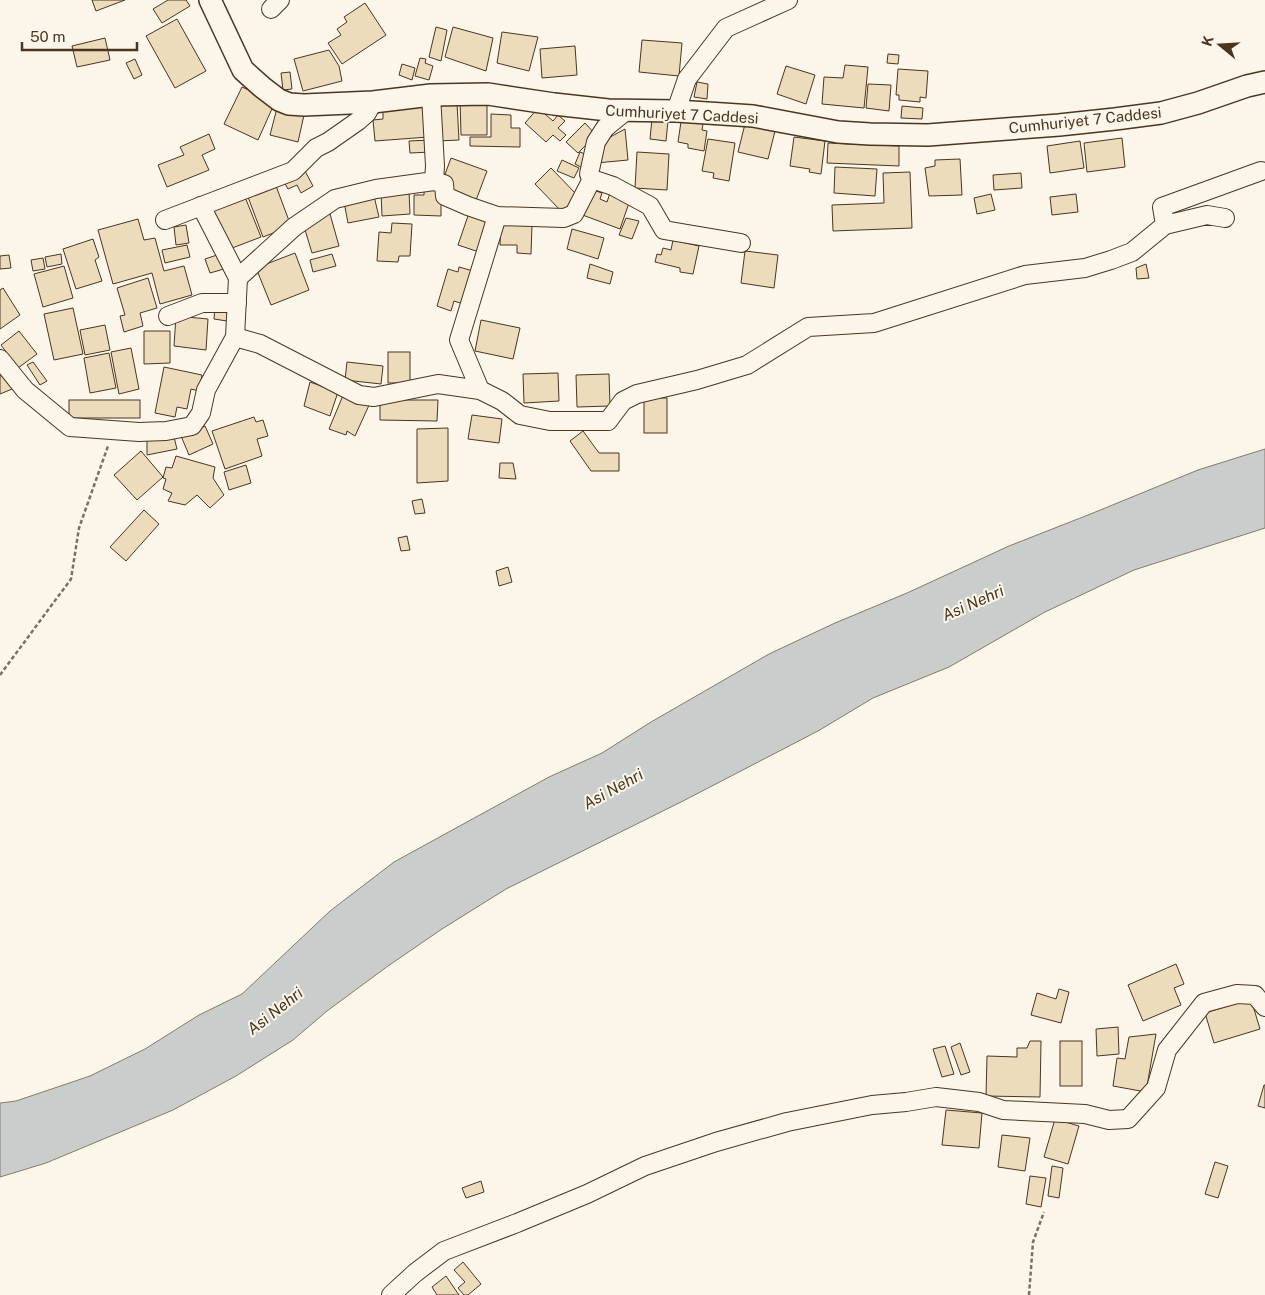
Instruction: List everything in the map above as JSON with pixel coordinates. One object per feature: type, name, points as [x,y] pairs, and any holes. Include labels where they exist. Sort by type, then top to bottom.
[{"type":"main road","name":"Cumhuriyet 7 Caddesi","points":[[210,0],[243,70],[279,100],[289,104],[373,102],[430,94],[488,94],[608,110],[676,111],[753,116],[838,132],[928,135],[1115,120],[1161,113],[1265,82]]},
{"type":"street","points":[[676,111],[687,78],[726,28],[788,0]]},
{"type":"street","points":[[430,94],[435,166],[434,181]]},
{"type":"street","points":[[165,220],[293,171],[316,148],[358,121],[367,113],[373,102]]},
{"type":"street","points":[[627,110],[605,128],[596,142],[589,174],[592,179],[613,186],[650,206],[664,230],[741,244]]},
{"type":"street","points":[[1165,225],[1162,207],[1261,171]]},
{"type":"street","points":[[238,278],[294,228],[335,199],[376,190],[434,181],[444,184],[445,196],[497,216],[564,218],[574,214],[592,179]]},
{"type":"street","points":[[0,360],[25,390],[70,427],[148,432],[192,426],[201,413],[206,390],[235,337],[238,278],[201,206]]},
{"type":"street","points":[[235,337],[260,344],[359,396],[374,397],[438,384],[480,390],[502,401],[520,415],[550,421],[608,421],[623,401],[637,394],[697,380],[746,365],[808,327],[874,324],[1025,275],[1085,268],[1132,252],[1165,225],[1207,215],[1225,218]]},
{"type":"street","points":[[480,390],[459,340],[497,216]]},
{"type":"street","points":[[168,316],[202,303],[236,303]]},
{"type":"street","points":[[391,1295],[415,1273],[444,1251],[587,1194],[645,1166],[716,1142],[788,1122],[872,1105],[936,1097],[979,1102],[1003,1110],[1085,1114],[1109,1120],[1128,1120],[1156,1088],[1167,1050],[1204,1003],[1238,994],[1262,997]]},
{"type":"path","points":[[0,676],[71,579],[79,528],[113,430]]},
{"type":"path","points":[[1029,1295],[1033,1242],[1044,1212]]},
{"type":"water","name":"Asi Nehri","points":[[1265,449],[1265,528],[1134,570],[1045,612],[949,667],[873,698],[818,731],[506,889],[388,966],[327,1011],[293,1040],[236,1076],[173,1110],[46,1163],[0,1177],[0,1103],[16,1101],[90,1076],[145,1049],[199,1015],[242,994],[330,911],[394,862],[549,777],[602,753],[651,722],[769,654],[1009,546],[1198,470]]},
{"type":"building","points":[[92,0],[125,0],[96,11]]},
{"type":"building","points":[[168,0],[186,0],[190,6],[162,23],[153,9]]},
{"type":"building","points":[[365,3],[386,35],[342,64],[328,43],[341,35],[337,29],[347,22],[344,17]]},
{"type":"building","points":[[177,19],[206,71],[175,88],[146,36]]},
{"type":"building","points":[[436,27],[447,30],[441,61],[429,57]]},
{"type":"building","points":[[453,27],[493,38],[486,71],[445,57]]},
{"type":"building","points":[[502,32],[538,37],[529,71],[497,63]]},
{"type":"building","points":[[105,38],[110,60],[77,67],[72,46]]},
{"type":"building","points":[[642,40],[682,43],[679,76],[639,72]]},
{"type":"building","points":[[575,46],[577,75],[542,78],[540,49]]},
{"type":"building","points":[[329,50],[339,66],[342,81],[303,91],[294,59]]},
{"type":"building","points":[[888,54],[899,55],[898,64],[887,63]]},
{"type":"building","points":[[420,58],[426,59],[425,63],[433,66],[429,80],[415,76]]},
{"type":"building","points":[[135,59],[142,75],[134,79],[126,63]]},
{"type":"building","points":[[402,64],[415,68],[412,80],[399,75]]},
{"type":"building","points":[[845,65],[868,67],[864,108],[822,104],[824,77],[843,78]]},
{"type":"building","points":[[786,66],[815,75],[806,104],[777,94]]},
{"type":"building","points":[[898,69],[928,71],[926,98],[920,97],[920,102],[899,100],[899,95],[896,95]]},
{"type":"building","points":[[290,72],[292,89],[283,90],[281,73]]},
{"type":"building","points":[[697,82],[708,84],[707,99],[694,97]]},
{"type":"building","points":[[868,84],[891,85],[889,111],[866,108]]},
{"type":"building","points":[[242,87],[275,102],[258,140],[224,124]]},
{"type":"building","points":[[460,99],[487,99],[487,135],[461,135]]},
{"type":"building","points":[[457,103],[459,140],[437,141],[436,104]]},
{"type":"building","points":[[426,106],[428,137],[375,141],[373,120],[383,119],[383,110]]},
{"type":"building","points":[[902,106],[923,108],[922,119],[901,118]]},
{"type":"building","points":[[277,108],[304,115],[298,142],[270,135]]},
{"type":"building","points":[[538,108],[553,121],[558,115],[565,121],[558,128],[566,135],[560,141],[553,135],[546,142],[525,123]]},
{"type":"building","points":[[491,114],[511,115],[511,128],[520,128],[520,147],[470,146],[470,137],[491,137]]},
{"type":"building","points":[[682,115],[704,118],[702,130],[707,131],[704,151],[688,148],[688,144],[678,142]]},
{"type":"building","points":[[652,119],[668,121],[666,141],[650,139]]},
{"type":"building","points":[[585,123],[596,135],[578,153],[566,142]]},
{"type":"building","points":[[745,124],[775,131],[768,159],[738,152]]},
{"type":"building","points":[[625,129],[628,160],[596,163],[601,142]]},
{"type":"building","points":[[209,134],[215,149],[202,155],[209,170],[167,187],[158,165],[184,155],[180,147]]},
{"type":"building","points":[[794,137],[825,141],[821,174],[809,172],[810,169],[790,166]]},
{"type":"building","points":[[1122,138],[1125,167],[1087,172],[1084,143]]},
{"type":"building","points":[[708,139],[735,143],[729,181],[713,178],[714,173],[702,171]]},
{"type":"building","points":[[430,140],[431,152],[410,153],[409,141]]},
{"type":"building","points":[[1080,141],[1084,168],[1050,173],[1047,146]]},
{"type":"building","points":[[828,143],[899,146],[899,166],[827,163]]},
{"type":"building","points":[[580,152],[590,156],[585,169],[575,164]]},
{"type":"building","points":[[637,152],[669,154],[667,190],[635,188]]},
{"type":"building","points":[[451,158],[487,171],[475,203],[446,192],[444,177]]},
{"type":"building","points":[[960,159],[962,195],[929,196],[925,168],[935,166],[935,160]]},
{"type":"building","points":[[562,160],[579,168],[574,178],[557,171]]},
{"type":"building","points":[[835,167],[877,169],[875,196],[834,193]]},
{"type":"building","points":[[551,168],[578,196],[562,212],[535,184]]},
{"type":"building","points":[[304,169],[313,186],[301,193],[297,185],[288,189],[283,180]]},
{"type":"building","points":[[910,172],[912,228],[833,231],[832,205],[884,203],[883,173]]},
{"type":"building","points":[[1021,173],[1022,188],[994,190],[993,175]]},
{"type":"building","points":[[276,186],[291,226],[263,237],[248,197]]},
{"type":"building","points":[[424,187],[441,188],[441,216],[414,215],[414,195],[424,195]]},
{"type":"building","points":[[590,189],[602,193],[600,199],[607,202],[610,193],[630,200],[620,229],[580,214]]},
{"type":"building","points":[[409,191],[410,214],[382,216],[381,192]]},
{"type":"building","points":[[991,194],[995,210],[977,214],[974,198]]},
{"type":"building","points":[[1076,194],[1078,212],[1052,215],[1050,197]]},
{"type":"building","points":[[374,196],[379,217],[348,223],[344,202]]},
{"type":"building","points":[[245,197],[261,237],[227,250],[212,210]]},
{"type":"building","points":[[470,210],[491,217],[479,252],[458,245]]},
{"type":"building","points":[[330,214],[339,246],[312,253],[303,223]]},
{"type":"building","points":[[626,218],[639,221],[632,239],[619,235]]},
{"type":"building","points":[[138,219],[144,240],[155,238],[164,271],[184,266],[192,295],[160,304],[152,273],[113,284],[98,230]]},
{"type":"building","points":[[392,223],[412,224],[410,256],[399,256],[398,262],[377,261],[379,232],[391,233]]},
{"type":"building","points":[[501,223],[532,224],[531,254],[517,253],[517,245],[500,245]]},
{"type":"building","points":[[186,225],[189,243],[176,245],[174,227]]},
{"type":"building","points":[[572,229],[604,238],[598,259],[567,249]]},
{"type":"building","points":[[93,239],[99,257],[95,260],[102,281],[76,289],[63,249]]},
{"type":"building","points":[[673,240],[699,246],[693,274],[680,272],[680,268],[655,262],[657,254],[661,255],[663,248],[671,250]]},
{"type":"building","points":[[187,245],[190,257],[165,263],[162,250]]},
{"type":"building","points":[[745,251],[778,255],[774,288],[741,283]]},
{"type":"building","points":[[295,253],[309,290],[271,305],[256,268]]},
{"type":"building","points":[[61,254],[62,264],[47,267],[45,257]]},
{"type":"building","points":[[220,254],[224,269],[210,273],[205,259]]},
{"type":"building","points":[[332,254],[336,266],[313,272],[310,260]]},
{"type":"building","points":[[9,255],[11,268],[0,269],[0,256]]},
{"type":"building","points":[[43,258],[45,269],[33,271],[31,260]]},
{"type":"building","points":[[590,264],[613,272],[610,284],[587,278]]},
{"type":"building","points":[[1146,264],[1149,278],[1137,279],[1136,268]]},
{"type":"building","points":[[64,266],[73,298],[43,307],[34,274]]},
{"type":"building","points":[[459,267],[473,271],[463,304],[454,301],[451,311],[437,306],[448,269],[458,272]]},
{"type":"building","points":[[148,278],[157,308],[140,313],[143,326],[124,332],[120,316],[125,315],[117,288]]},
{"type":"building","points":[[3,288],[20,315],[0,329],[0,290]]},
{"type":"building","points":[[215,307],[229,308],[227,321],[214,319]]},
{"type":"building","points":[[73,308],[83,354],[54,360],[44,314]]},
{"type":"building","points":[[176,316],[208,319],[206,350],[174,346]]},
{"type":"building","points":[[481,320],[520,328],[513,359],[475,351]]},
{"type":"building","points":[[105,325],[110,350],[85,355],[80,330]]},
{"type":"building","points":[[19,331],[37,354],[18,368],[1,345]]},
{"type":"building","points":[[144,331],[170,331],[170,363],[144,364]]},
{"type":"building","points":[[131,348],[139,389],[119,394],[111,352]]},
{"type":"building","points":[[388,352],[410,352],[410,383],[388,383]]},
{"type":"building","points":[[109,353],[116,388],[90,393],[84,358]]},
{"type":"building","points":[[33,362],[47,381],[40,385],[27,365]]},
{"type":"building","points":[[347,362],[383,366],[381,384],[345,380]]},
{"type":"building","points":[[0,366],[12,389],[0,394]]},
{"type":"building","points":[[164,367],[202,375],[199,391],[191,389],[187,409],[177,407],[175,417],[155,413]]},
{"type":"building","points":[[558,373],[559,401],[524,403],[523,374]]},
{"type":"building","points":[[609,374],[610,406],[577,407],[576,375]]},
{"type":"building","points":[[310,382],[338,392],[330,416],[304,406]]},
{"type":"building","points":[[344,393],[370,403],[355,436],[347,431],[346,435],[329,429]]},
{"type":"building","points":[[644,398],[667,398],[667,433],[644,433]]},
{"type":"building","points":[[69,400],[140,400],[140,418],[69,418]]},
{"type":"building","points":[[380,400],[438,400],[437,421],[380,420]]},
{"type":"building","points":[[472,415],[502,419],[499,443],[468,439]]},
{"type":"building","points":[[254,417],[256,422],[263,420],[268,436],[257,439],[262,456],[225,469],[212,431]]},
{"type":"building","points":[[205,426],[213,444],[189,455],[181,436]]},
{"type":"building","points":[[448,428],[448,481],[417,483],[417,429]]},
{"type":"building","points":[[583,431],[599,453],[619,453],[619,471],[591,471],[570,441]]},
{"type":"building","points":[[173,433],[177,449],[147,455],[147,441]]},
{"type":"building","points":[[141,451],[163,477],[137,500],[114,475]]},
{"type":"building","points":[[176,456],[215,467],[213,478],[224,495],[210,508],[197,495],[185,505],[168,501],[172,493],[163,489],[166,479],[163,478],[166,467],[172,468]]},
{"type":"building","points":[[500,463],[513,463],[516,479],[499,478]]},
{"type":"building","points":[[246,465],[251,483],[229,490],[224,472]]},
{"type":"building","points":[[422,499],[425,513],[415,514],[412,501]]},
{"type":"building","points":[[144,510],[159,524],[126,561],[110,547]]},
{"type":"building","points":[[407,536],[410,550],[401,551],[398,538]]},
{"type":"building","points":[[508,567],[512,582],[499,586],[496,571]]},
{"type":"building","points":[[1176,964],[1184,984],[1174,988],[1181,1005],[1143,1021],[1128,985]]},
{"type":"building","points":[[1059,989],[1069,992],[1061,1023],[1031,1015],[1037,993],[1056,999]]},
{"type":"building","points":[[1251,999],[1260,1029],[1214,1043],[1205,1013]]},
{"type":"building","points":[[1118,1027],[1119,1054],[1097,1056],[1096,1029]]},
{"type":"building","points":[[1156,1034],[1146,1092],[1113,1086],[1117,1058],[1125,1059],[1129,1037]]},
{"type":"building","points":[[1030,1041],[1041,1041],[1040,1097],[986,1096],[987,1056],[1017,1057],[1017,1048],[1027,1048]]},
{"type":"building","points":[[1060,1041],[1082,1041],[1082,1086],[1060,1086]]},
{"type":"building","points":[[960,1043],[970,1072],[961,1075],[951,1047]]},
{"type":"building","points":[[945,1046],[954,1074],[942,1077],[933,1049]]},
{"type":"building","points":[[1265,1085],[1265,1108],[1258,1106]]},
{"type":"building","points":[[946,1110],[982,1113],[979,1148],[942,1145]]},
{"type":"building","points":[[1055,1119],[1079,1126],[1068,1164],[1044,1157]]},
{"type":"building","points":[[1002,1135],[1030,1138],[1025,1171],[998,1167]]},
{"type":"building","points":[[1215,1162],[1228,1166],[1218,1198],[1205,1194]]},
{"type":"building","points":[[1052,1166],[1063,1168],[1059,1198],[1048,1196]]},
{"type":"building","points":[[1030,1176],[1046,1178],[1041,1207],[1026,1204]]},
{"type":"building","points":[[481,1181],[484,1192],[466,1198],[462,1188]]},
{"type":"building","points":[[463,1262],[481,1284],[468,1295],[464,1295],[458,1288],[465,1282],[454,1270]]},
{"type":"building","points":[[446,1276],[459,1295],[437,1295],[432,1287]]}]
